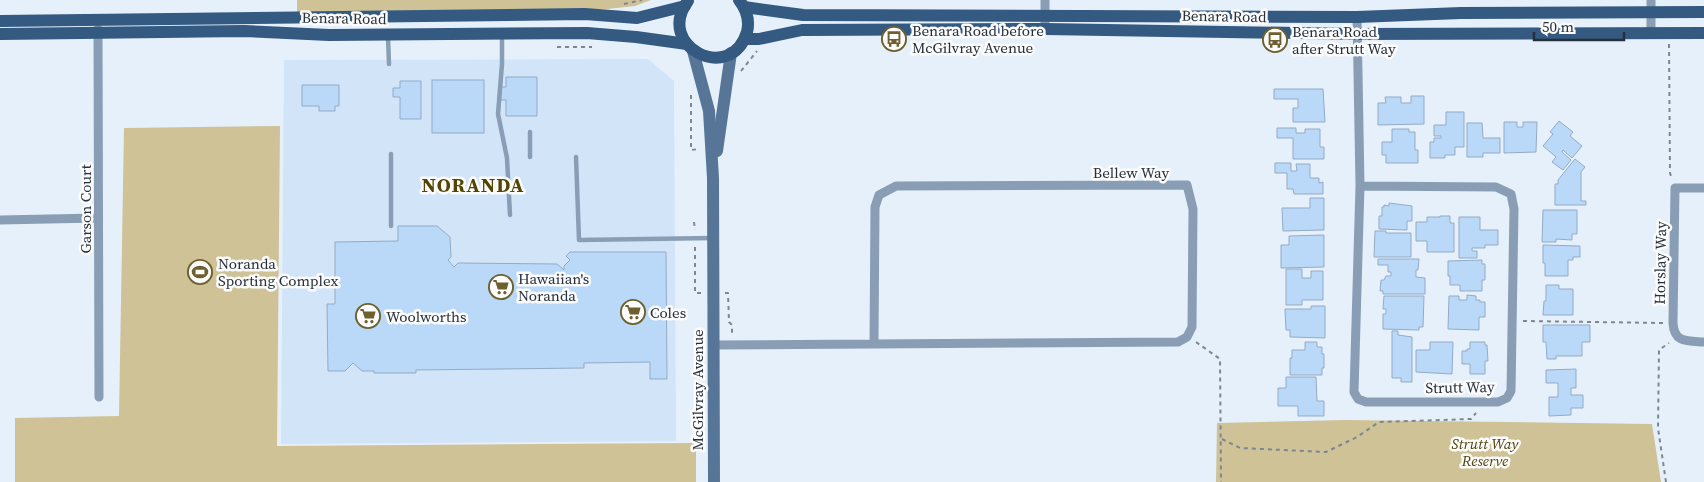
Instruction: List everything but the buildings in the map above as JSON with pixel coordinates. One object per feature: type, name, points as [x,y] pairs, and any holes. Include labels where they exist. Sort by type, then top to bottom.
[{"type":"main road","name":"Benara Road","points":[[740,2],[803,15],[1357,17],[1651,6],[1704,12]]},
{"type":"main road","points":[[731,53],[745,39],[748,28],[748,17],[740,2]]},
{"type":"main road","name":"Benara Road","points":[[0,34],[98,27],[585,14],[636,18],[687,3]]},
{"type":"main road","points":[[687,3],[681,15],[680,25],[682,35],[690,48]]},
{"type":"main road","name":"Benara Road","points":[[0,21],[98,27],[329,35],[587,33],[636,37],[690,48],[702,56],[712,58],[722,57],[731,53]]},
{"type":"main road","name":"Benara Road","points":[[745,39],[760,39],[802,30],[1045,29],[1357,34],[1704,33]]},
{"type":"main road","name":"McGilvray Avenue","points":[[690,48],[709,111],[714,178],[714,482]]},
{"type":"main road","name":"McGilvray Avenue","points":[[714,178],[731,53]]},
{"type":"street","points":[[1045,0],[1045,29]]},
{"type":"street","points":[[1651,6],[1651,33]]},
{"type":"street","name":"Strutt Way","points":[[1357,17],[1360,186],[1354,392],[1358,399],[1366,402],[1498,402],[1507,398],[1511,391],[1513,321],[1514,208],[1511,194],[1496,187],[1360,186]]},
{"type":"street","name":"Garson Court","points":[[98,27],[99,398]]},
{"type":"street","name":"Bellew Way","points":[[874,344],[875,207],[879,194],[896,186],[1187,185],[1193,208],[1192,327],[1187,337]]},
{"type":"street","points":[[1675,188],[1704,188]]},
{"type":"street","name":"Horslay Way","points":[[1675,188],[1673,323],[1674,331],[1678,337]]},
{"type":"street","points":[[0,220],[98,218]]},
{"type":"street","points":[[714,345],[1178,342],[1187,337]]},
{"type":"street","points":[[1678,337],[1688,341],[1704,342]]},
{"type":"lane","points":[[502,34],[498,114],[507,158],[510,215]]},
{"type":"lane","points":[[388,35],[389,64]]},
{"type":"lane","points":[[530,132],[530,157]]},
{"type":"lane","points":[[391,154],[391,226]]},
{"type":"lane","points":[[576,157],[579,240],[714,238]]},
{"type":"path","points":[[1669,44],[1670,174],[1675,188]]},
{"type":"path","points":[[556,47],[594,47]]},
{"type":"path","points":[[691,150],[692,92]]},
{"type":"path","points":[[694,222],[695,293]]},
{"type":"path","points":[[728,293],[729,322],[732,324],[732,345]]},
{"type":"path","points":[[1513,321],[1673,323]]},
{"type":"path","points":[[1187,337],[1220,359],[1221,482]]},
{"type":"path","points":[[1666,482],[1658,428],[1659,350],[1678,337]]},
{"type":"path","points":[[1222,439],[1240,448],[1326,452],[1357,437],[1379,422],[1471,419],[1484,402]]},
{"type":"shaded area","points":[[648,59],[674,81],[676,441],[281,444],[284,60]]},
{"type":"green space","points":[[297,0],[651,0],[635,6],[607,9],[297,13]]},
{"type":"green space","name":"Noranda Sporting Complex","points":[[280,126],[277,446],[696,443],[696,482],[15,482],[15,418],[119,416],[124,128]]},
{"type":"green space","name":"Strutt Way Reserve","points":[[1346,420],[1652,424],[1661,482],[1216,482],[1217,423]]},
{"type":"place","name":"Benara Road before McGilvray Avenue","points":[[894,39]]},
{"type":"place","name":"Benara Road after Strutt Way","points":[[1275,40]]},
{"type":"place","name":"Noranda Sporting Complex","points":[[200,272]]},
{"type":"place","name":"Hawaiian's Noranda","points":[[501,287]]},
{"type":"place","name":"Coles","points":[[633,312]]},
{"type":"place","name":"Woolworths","points":[[368,316]]},
{"type":"district","name":"NORANDA","points":[[473,185]]}]
